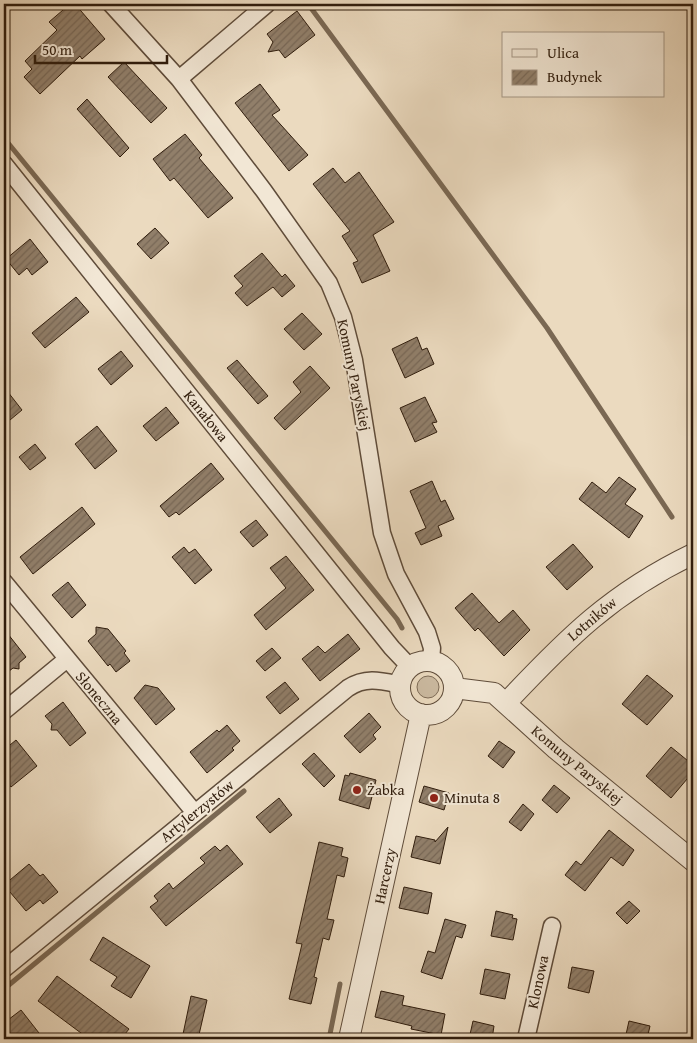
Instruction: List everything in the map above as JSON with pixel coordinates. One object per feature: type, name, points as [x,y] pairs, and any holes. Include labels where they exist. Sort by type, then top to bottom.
[{"type":"street","name":"Komuny Paryskiej","points":[[111,4],[179,79],[321,270],[336,298],[348,336],[358,379],[382,533],[396,574],[427,632],[432,648],[431,661]]},
{"type":"street","points":[[179,79],[268,4]]},
{"type":"street","name":"Kanałowa","points":[[4,164],[392,648],[410,667]]},
{"type":"street","name":"Lotników","points":[[506,703],[557,649],[595,614],[627,590],[693,554]]},
{"type":"street","name":"Słoneczna","points":[[4,582],[195,813]]},
{"type":"street","points":[[4,711],[67,659]]},
{"type":"street","points":[[431,661],[447,670],[454,688],[453,696],[444,708],[430,714],[421,714],[408,707],[404,700],[401,685],[410,667],[416,663],[431,661]]},
{"type":"street","name":"Artylerzystów","points":[[4,969],[355,683],[373,680],[401,685]]},
{"type":"street","name":"Komuny Paryskiej","points":[[454,688],[490,691],[506,703],[556,749],[693,861]]},
{"type":"street","name":"Harcerzy","points":[[349,1039],[421,714]]},
{"type":"street","name":"Klonowa","points":[[526,1039],[552,926]]},
{"type":"shaded area","points":[[424,676],[432,676],[439,683],[439,691],[432,698],[424,698],[417,691],[417,683]]},
{"type":"building","points":[[70,4],[75,4],[105,39],[82,59],[80,56],[40,94],[24,77],[32,69],[25,61],[57,30],[49,22]]},
{"type":"building","points":[[297,11],[315,35],[285,58],[279,50],[268,52],[273,42],[267,34]]},
{"type":"building","points":[[124,62],[167,108],[151,123],[108,77]]},
{"type":"building","points":[[260,84],[280,110],[272,115],[308,155],[289,171],[235,103]]},
{"type":"building","points":[[87,99],[129,148],[120,157],[77,109]]},
{"type":"building","points":[[185,134],[202,155],[199,158],[233,198],[208,218],[174,178],[170,181],[153,159]]},
{"type":"building","points":[[333,168],[345,183],[359,172],[394,222],[373,235],[390,271],[362,283],[353,263],[358,261],[342,236],[350,231],[313,184]]},
{"type":"building","points":[[155,228],[169,243],[151,259],[137,244]]},
{"type":"building","points":[[30,239],[48,262],[32,275],[27,268],[19,275],[6,259]]},
{"type":"building","points":[[262,253],[282,277],[285,274],[295,286],[282,297],[273,287],[247,306],[235,293],[243,286],[234,276]]},
{"type":"building","points":[[76,297],[89,312],[45,348],[32,333]]},
{"type":"building","points":[[302,313],[322,334],[304,350],[284,329]]},
{"type":"building","points":[[417,337],[422,350],[427,348],[434,364],[405,378],[392,349]]},
{"type":"building","points":[[121,351],[133,366],[111,385],[98,369]]},
{"type":"building","points":[[237,360],[268,396],[258,404],[227,368]]},
{"type":"building","points":[[310,366],[330,388],[285,430],[274,418],[301,392],[293,382]]},
{"type":"building","points":[[4,387],[22,410],[4,425]]},
{"type":"building","points":[[425,397],[437,422],[432,423],[437,432],[415,442],[400,408]]},
{"type":"building","points":[[166,407],[179,423],[156,441],[143,426]]},
{"type":"building","points":[[97,426],[117,451],[95,469],[75,444]]},
{"type":"building","points":[[35,444],[46,458],[30,470],[19,457]]},
{"type":"building","points":[[211,463],[224,479],[179,515],[176,512],[169,517],[160,506]]},
{"type":"building","points":[[619,477],[636,489],[625,504],[643,516],[629,538],[579,499],[592,482],[606,493]]},
{"type":"building","points":[[432,481],[441,502],[445,500],[454,519],[438,526],[442,536],[421,545],[415,533],[426,528],[410,491]]},
{"type":"building","points":[[82,507],[95,524],[33,574],[20,557]]},
{"type":"building","points":[[256,520],[268,535],[253,547],[240,532]]},
{"type":"building","points":[[573,544],[593,567],[567,590],[546,567]]},
{"type":"building","points":[[184,547],[189,553],[195,549],[212,570],[195,584],[172,557]]},
{"type":"building","points":[[286,556],[314,590],[266,630],[254,615],[286,588],[270,568]]},
{"type":"building","points":[[68,582],[86,605],[72,618],[52,595]]},
{"type":"building","points":[[472,593],[499,623],[513,610],[530,630],[504,656],[478,628],[475,631],[455,608]]},
{"type":"building","points":[[96,627],[108,629],[126,651],[124,653],[130,661],[116,672],[110,664],[108,666],[88,641],[96,634]]},
{"type":"building","points":[[4,629],[26,657],[19,663],[19,669],[13,668],[4,675]]},
{"type":"building","points":[[348,634],[360,649],[320,681],[302,659],[318,646],[325,653]]},
{"type":"building","points":[[272,648],[281,658],[265,671],[256,661]]},
{"type":"building","points":[[647,675],[673,696],[647,725],[622,704]]},
{"type":"building","points":[[285,682],[299,699],[280,714],[266,697]]},
{"type":"building","points":[[145,685],[158,688],[175,709],[156,725],[134,698]]},
{"type":"building","points":[[63,702],[86,733],[70,746],[57,730],[51,730],[52,724],[45,716]]},
{"type":"building","points":[[369,713],[381,727],[373,735],[376,739],[360,753],[344,736]]},
{"type":"building","points":[[227,725],[240,741],[232,748],[234,750],[207,773],[190,752],[217,730],[219,732]]},
{"type":"building","points":[[16,740],[37,766],[11,787],[4,778],[4,750]]},
{"type":"building","points":[[499,741],[515,752],[503,768],[488,756]]},
{"type":"building","points":[[671,747],[693,765],[693,772],[671,798],[646,776]]},
{"type":"building","points":[[314,753],[335,776],[324,787],[302,764]]},
{"type":"building","name":"Żabka","points":[[350,773],[376,780],[369,809],[339,800],[345,775],[349,776]]},
{"type":"building","points":[[554,785],[570,798],[557,813],[542,800]]},
{"type":"building","name":"Minuta 8","points":[[424,786],[449,793],[444,810],[419,802]]},
{"type":"building","points":[[279,798],[292,815],[270,833],[256,817]]},
{"type":"building","points":[[523,804],[534,814],[521,831],[509,822]]},
{"type":"building","points":[[448,827],[440,864],[411,857],[416,836],[435,840],[435,842]]},
{"type":"building","points":[[609,830],[634,850],[623,866],[611,857],[585,891],[565,875],[576,861],[581,865]]},
{"type":"building","points":[[319,842],[343,848],[341,856],[348,858],[344,877],[337,875],[327,919],[334,920],[329,940],[323,938],[314,977],[317,978],[311,1004],[289,999],[302,944],[296,943]]},
{"type":"building","points":[[227,845],[243,864],[166,926],[150,907],[158,901],[154,896],[169,883],[173,889],[205,863],[200,858],[215,846],[220,851]]},
{"type":"building","points":[[29,864],[40,876],[43,874],[58,892],[43,904],[40,900],[26,911],[4,885]]},
{"type":"building","points":[[404,887],[432,893],[428,914],[399,908]]},
{"type":"building","points":[[629,901],[640,911],[627,924],[616,913]]},
{"type":"building","points":[[496,911],[513,915],[512,918],[517,919],[513,940],[491,936]]},
{"type":"building","points":[[445,919],[466,925],[462,938],[456,936],[442,979],[421,972],[428,951],[435,953]]},
{"type":"building","points":[[103,937],[150,966],[131,998],[111,986],[117,977],[90,960]]},
{"type":"building","points":[[572,967],[594,971],[589,993],[568,988]]},
{"type":"building","points":[[485,969],[510,974],[505,999],[480,994]]},
{"type":"building","points":[[57,976],[129,1029],[121,1039],[89,1039],[38,1001]]},
{"type":"building","points":[[381,991],[404,996],[402,1005],[445,1014],[441,1035],[411,1029],[412,1026],[375,1017]]},
{"type":"building","points":[[191,996],[207,1000],[198,1039],[182,1039]]},
{"type":"building","points":[[21,1010],[39,1033],[32,1039],[4,1039],[4,1023]]},
{"type":"building","points":[[473,1021],[494,1026],[492,1039],[469,1039]]},
{"type":"building","points":[[629,1021],[650,1026],[647,1039],[625,1039]]},
{"type":"waterway","points":[[308,4],[547,328],[672,517]]},
{"type":"waterway","points":[[4,138],[397,619],[402,628]]},
{"type":"waterway","points":[[4,989],[244,791]]},
{"type":"waterway","points":[[329,1039],[340,984]]},
{"type":"place","name":"Żabka","points":[[357,790]]},
{"type":"place","name":"Minuta 8","points":[[434,798]]}]
